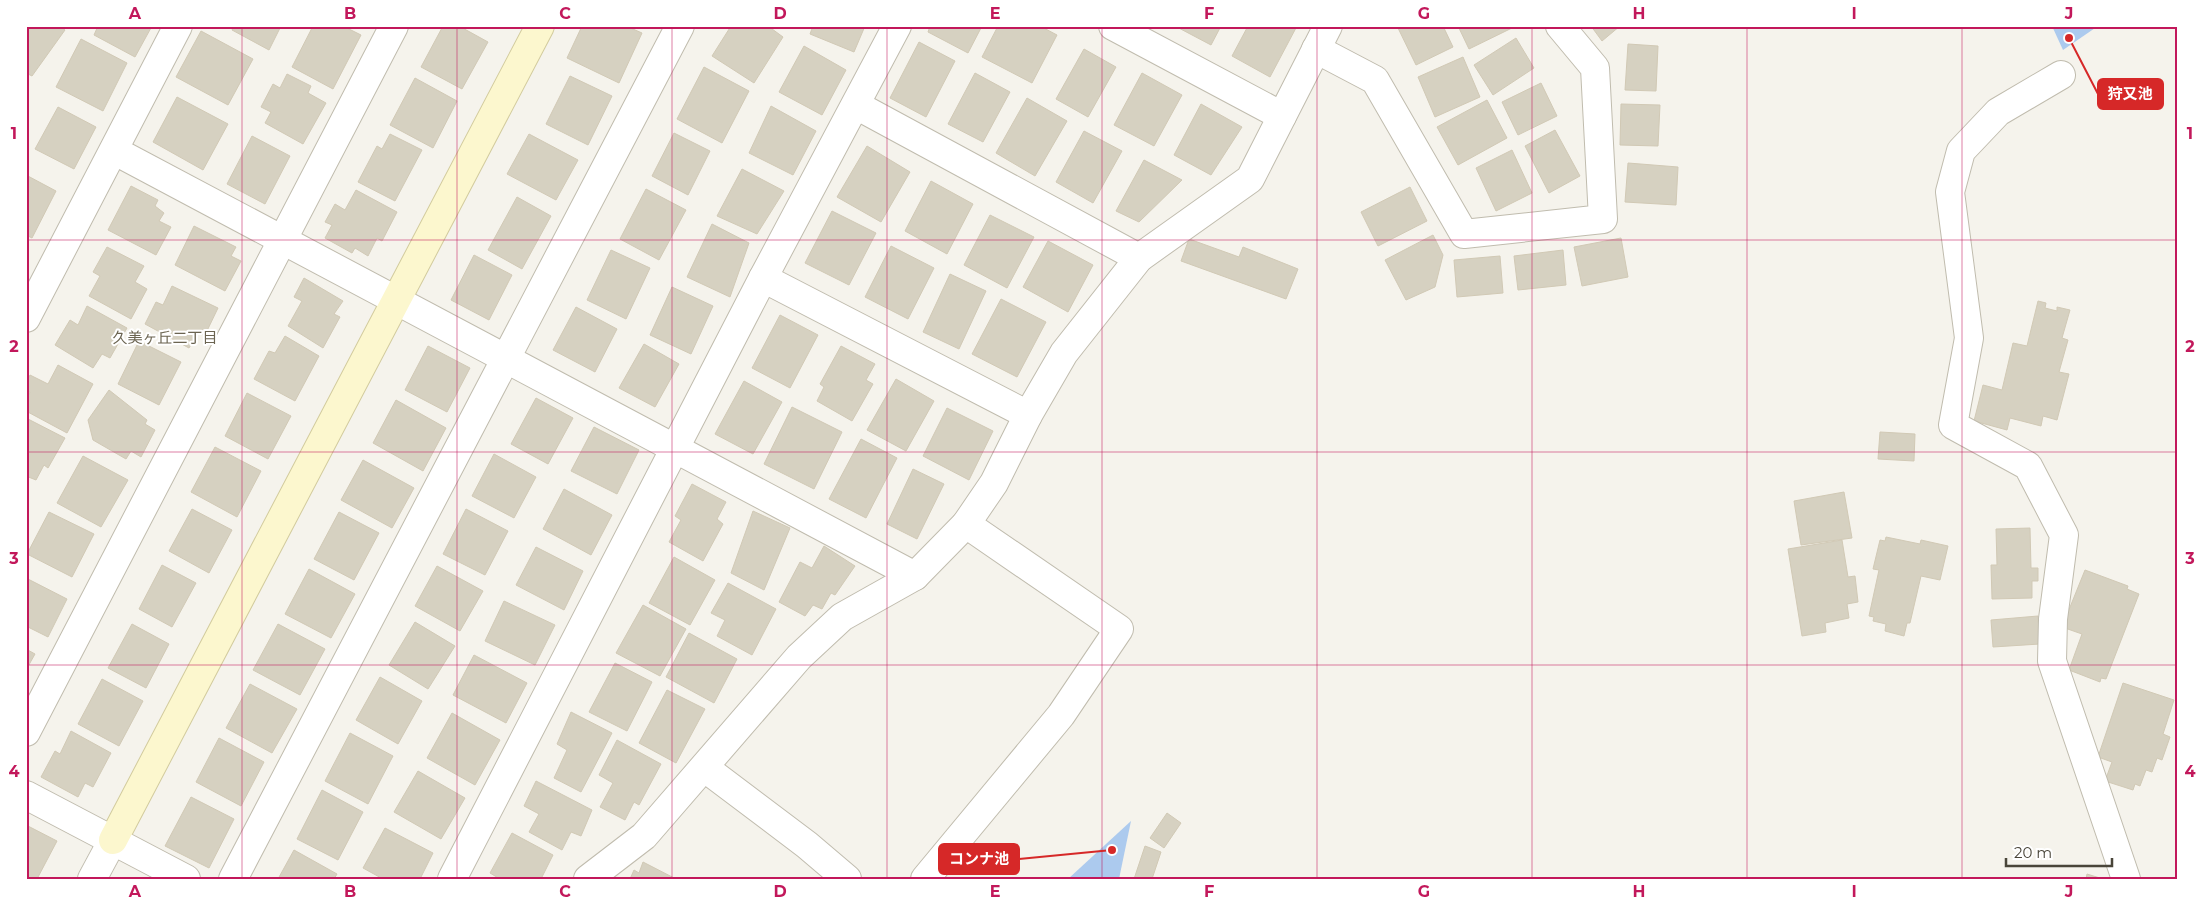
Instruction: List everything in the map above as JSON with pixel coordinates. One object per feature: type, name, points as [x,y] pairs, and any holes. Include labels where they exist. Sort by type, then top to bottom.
[{"type":"street","points":[[26,318],[178,26]]},
{"type":"street","points":[[26,732],[394,26]]},
{"type":"street","points":[[92,879],[394,300],[540,26]]},
{"type":"street","points":[[233,879],[508,358],[680,26]]},
{"type":"street","points":[[452,879],[677,448],[763,278],[897,26]]},
{"type":"street","points":[[1113,26],[1282,116]]},
{"type":"street","points":[[588,879],[644,836],[799,658],[842,617],[915,576],[966,524],[994,483],[1028,415],[1064,353],[1139,258],[1250,179],[1322,38],[1375,80],[1464,234],[1603,219],[1595,68],[1560,26]]},
{"type":"street","points":[[2061,75],[1998,112],[1961,151],[1950,192],[1969,338],[1953,424],[2028,466],[2064,536],[2053,619],[2052,661],[2126,879]]},
{"type":"street","points":[[856,105],[1139,258]]},
{"type":"street","points":[[114,151],[394,300],[508,358],[915,576]]},
{"type":"street","points":[[763,278],[1028,415]]},
{"type":"street","points":[[925,879],[1061,714],[1119,629],[966,524]]},
{"type":"street","points":[[705,768],[807,845],[846,879]]},
{"type":"street","points":[[26,794],[186,879]]},
{"type":"water","points":[[2052,26],[2098,26],[2063,50]]},
{"type":"water","points":[[1131,821],[1119,879],[1068,879]]},
{"type":"building","points":[[26,26],[59,26],[65,30],[32,76],[26,73]]},
{"type":"building","points":[[98,26],[152,26],[135,57],[94,35]]},
{"type":"building","points":[[234,26],[281,26],[269,50],[232,30]]},
{"type":"building","points":[[313,26],[343,26],[361,35],[333,89],[292,67]]},
{"type":"building","points":[[443,26],[459,26],[488,42],[462,89],[421,67]]},
{"type":"building","points":[[582,26],[626,26],[642,33],[619,83],[567,58]]},
{"type":"building","points":[[731,26],[768,26],[783,37],[754,83],[712,56]]},
{"type":"building","points":[[813,26],[865,26],[854,52],[810,34]]},
{"type":"building","points":[[930,26],[982,26],[968,53],[928,32]]},
{"type":"building","points":[[998,26],[1040,26],[1057,35],[1032,83],[982,57]]},
{"type":"building","points":[[1175,26],[1221,26],[1211,45]]},
{"type":"building","points":[[1248,26],[1297,26],[1270,77],[1232,56]]},
{"type":"building","points":[[1401,26],[1443,26],[1453,47],[1416,65],[1398,28]]},
{"type":"building","points":[[1458,26],[1514,26],[1514,27],[1469,49]]},
{"type":"building","points":[[1591,26],[1620,26],[1602,41]]},
{"type":"building","points":[[201,31],[253,59],[228,105],[176,77]]},
{"type":"building","points":[[1516,38],[1534,68],[1493,95],[1474,65]]},
{"type":"building","points":[[81,39],[127,63],[103,111],[56,87]]},
{"type":"building","points":[[919,42],[955,61],[926,117],[890,98]]},
{"type":"building","points":[[1628,44],[1658,46],[1656,91],[1625,90]]},
{"type":"building","points":[[804,46],[846,70],[822,115],[779,92]]},
{"type":"building","points":[[1084,49],[1116,67],[1088,117],[1056,99]]},
{"type":"building","points":[[1463,57],[1480,97],[1435,117],[1418,77]]},
{"type":"building","points":[[704,67],[749,91],[722,143],[677,119]]},
{"type":"building","points":[[975,73],[1010,92],[983,142],[948,124]]},
{"type":"building","points":[[1142,73],[1182,95],[1154,146],[1114,125]]},
{"type":"building","points":[[287,74],[311,86],[308,93],[326,103],[303,144],[265,123],[271,112],[261,107],[273,84],[280,88]]},
{"type":"building","points":[[570,76],[612,96],[588,145],[546,124]]},
{"type":"building","points":[[415,78],[457,101],[433,148],[390,125]]},
{"type":"building","points":[[1541,83],[1557,116],[1518,135],[1502,102]]},
{"type":"building","points":[[177,97],[228,124],[203,170],[153,142]]},
{"type":"building","points":[[1027,98],[1067,121],[1035,176],[996,153]]},
{"type":"building","points":[[1487,100],[1507,138],[1458,165],[1437,127]]},
{"type":"building","points":[[1201,104],[1242,127],[1211,175],[1174,155]]},
{"type":"building","points":[[1621,104],[1660,105],[1658,146],[1620,145]]},
{"type":"building","points":[[771,106],[816,131],[793,175],[749,153]]},
{"type":"building","points":[[58,107],[96,127],[74,169],[35,149]]},
{"type":"building","points":[[1555,130],[1580,176],[1549,193],[1525,146]]},
{"type":"building","points":[[1084,131],[1122,151],[1093,203],[1056,182]]},
{"type":"building","points":[[674,133],[710,151],[688,195],[652,176]]},
{"type":"building","points":[[390,134],[422,150],[395,201],[358,182],[377,146],[382,149]]},
{"type":"building","points":[[529,134],[578,160],[556,200],[507,174]]},
{"type":"building","points":[[252,136],[290,156],[265,204],[227,184]]},
{"type":"building","points":[[867,146],[910,172],[881,222],[837,197]]},
{"type":"building","points":[[1512,150],[1532,193],[1496,211],[1476,168]]},
{"type":"building","points":[[1144,160],[1182,180],[1139,222],[1116,211]]},
{"type":"building","points":[[1628,163],[1678,167],[1676,205],[1625,202]]},
{"type":"building","points":[[742,169],[784,191],[757,234],[717,216]]},
{"type":"building","points":[[26,175],[56,191],[32,238],[26,235]]},
{"type":"building","points":[[931,181],[973,204],[947,254],[905,231]]},
{"type":"building","points":[[131,186],[158,200],[155,206],[164,213],[159,221],[171,227],[156,255],[108,230]]},
{"type":"building","points":[[1410,187],[1427,221],[1378,246],[1361,212]]},
{"type":"building","points":[[646,189],[686,210],[659,260],[620,239]]},
{"type":"building","points":[[356,190],[397,212],[382,241],[377,238],[368,256],[355,248],[352,253],[325,238],[332,225],[325,222],[335,204],[345,210]]},
{"type":"building","points":[[517,197],[551,216],[522,269],[488,250]]},
{"type":"building","points":[[832,211],[876,233],[849,285],[805,263]]},
{"type":"building","points":[[990,215],[1034,237],[1007,288],[964,265]]},
{"type":"building","points":[[712,224],[749,243],[730,297],[687,277]]},
{"type":"building","points":[[194,226],[236,247],[231,256],[241,261],[225,291],[175,265]]},
{"type":"building","points":[[1433,235],[1443,255],[1435,287],[1406,300],[1385,260]]},
{"type":"building","points":[[1621,238],[1628,277],[1582,286],[1574,247]]},
{"type":"building","points":[[1189,239],[1239,257],[1243,247],[1298,269],[1286,299],[1181,261]]},
{"type":"building","points":[[1048,241],[1093,265],[1068,312],[1023,287]]},
{"type":"building","points":[[891,246],[934,268],[908,319],[865,297]]},
{"type":"building","points":[[107,247],[144,266],[135,282],[147,289],[131,319],[89,296],[100,276],[93,272]]},
{"type":"building","points":[[611,250],[650,268],[626,319],[587,300]]},
{"type":"building","points":[[1563,250],[1566,285],[1518,290],[1514,256]]},
{"type":"building","points":[[474,255],[512,275],[489,320],[451,300]]},
{"type":"building","points":[[1500,256],[1503,293],[1457,297],[1454,260]]},
{"type":"building","points":[[950,274],[986,291],[959,349],[923,332]]},
{"type":"building","points":[[304,278],[343,301],[334,314],[340,317],[323,348],[288,326],[302,301],[294,297]]},
{"type":"building","points":[[172,286],[218,308],[205,335],[198,333],[189,348],[145,324],[156,302],[163,305]]},
{"type":"building","points":[[672,287],[713,306],[691,354],[650,335]]},
{"type":"building","points":[[1001,299],[1046,322],[1017,377],[972,354]]},
{"type":"building","points":[[2038,301],[2046,303],[2045,308],[2057,311],[2057,307],[2070,310],[2062,338],[2068,340],[2059,372],[2069,374],[2057,420],[2043,416],[2041,426],[2010,418],[2007,430],[1974,421],[1983,385],[2002,390],[2013,343],[2027,346]]},
{"type":"building","points":[[87,306],[127,328],[110,358],[102,354],[93,368],[55,345],[70,320],[78,325]]},
{"type":"building","points":[[576,307],[617,329],[595,372],[553,350]]},
{"type":"building","points":[[780,315],[818,335],[790,388],[752,368]]},
{"type":"building","points":[[285,336],[319,356],[295,401],[254,379],[269,351],[275,353]]},
{"type":"building","points":[[139,341],[181,362],[159,405],[118,384]]},
{"type":"building","points":[[644,344],[679,364],[655,407],[619,388]]},
{"type":"building","points":[[428,346],[470,368],[447,412],[405,390]]},
{"type":"building","points":[[841,346],[875,364],[866,380],[873,384],[852,421],[817,401],[824,387],[820,384]]},
{"type":"building","points":[[58,365],[93,384],[67,433],[26,411],[26,400],[30,392],[26,390],[26,383],[30,375],[48,384]]},
{"type":"building","points":[[896,379],[934,401],[906,451],[867,430]]},
{"type":"building","points":[[744,381],[782,402],[753,454],[715,434]]},
{"type":"building","points":[[109,390],[147,420],[145,424],[155,430],[141,457],[131,451],[126,459],[93,440],[88,420]]},
{"type":"building","points":[[247,393],[291,416],[268,459],[225,436]]},
{"type":"building","points":[[536,398],[573,418],[548,464],[511,444]]},
{"type":"building","points":[[396,400],[446,428],[423,471],[373,443]]},
{"type":"building","points":[[792,407],[842,432],[814,489],[764,464]]},
{"type":"building","points":[[947,408],[993,431],[969,480],[923,456]]},
{"type":"building","points":[[28,419],[65,438],[48,468],[44,465],[36,480],[26,476]]},
{"type":"building","points":[[594,427],[639,450],[617,494],[571,471]]},
{"type":"building","points":[[1880,432],[1915,434],[1914,461],[1878,459]]},
{"type":"building","points":[[861,439],[897,458],[866,518],[829,499]]},
{"type":"building","points":[[215,447],[261,471],[237,517],[191,492]]},
{"type":"building","points":[[494,454],[536,477],[514,518],[472,496]]},
{"type":"building","points":[[83,456],[128,480],[101,527],[57,503]]},
{"type":"building","points":[[363,460],[414,488],[392,528],[341,500]]},
{"type":"building","points":[[913,469],[944,484],[917,539],[887,524]]},
{"type":"building","points":[[692,484],[726,502],[717,519],[723,524],[703,561],[669,542],[681,520],[675,516]]},
{"type":"building","points":[[564,489],[612,515],[591,555],[543,529]]},
{"type":"building","points":[[1844,492],[1852,538],[1801,545],[1794,501]]},
{"type":"building","points":[[192,509],[232,530],[209,573],[169,551]]},
{"type":"building","points":[[466,509],[508,531],[485,575],[443,554]]},
{"type":"building","points":[[753,511],[790,528],[764,590],[731,573]]},
{"type":"building","points":[[49,512],[94,534],[72,577],[27,554]]},
{"type":"building","points":[[339,512],[379,533],[354,580],[314,559]]},
{"type":"building","points":[[2030,528],[2031,568],[2038,568],[2038,581],[2032,581],[2032,598],[1992,599],[1991,565],[1997,565],[1996,529]]},
{"type":"building","points":[[1886,537],[1920,544],[1921,540],[1948,546],[1940,580],[1921,576],[1910,623],[1907,623],[1904,636],[1885,631],[1886,624],[1873,621],[1874,617],[1869,616],[1879,570],[1873,569],[1880,540],[1885,541]]},
{"type":"building","points":[[1842,540],[1848,577],[1855,576],[1858,602],[1847,604],[1849,618],[1825,623],[1826,632],[1802,636],[1788,549]]},
{"type":"building","points":[[824,546],[855,566],[835,595],[831,593],[822,609],[813,605],[805,616],[779,602],[800,562],[812,568]]},
{"type":"building","points":[[536,547],[583,571],[564,610],[516,585]]},
{"type":"building","points":[[674,557],[715,580],[690,625],[649,603]]},
{"type":"building","points":[[162,565],[196,583],[172,627],[139,609]]},
{"type":"building","points":[[437,566],[483,591],[460,631],[415,606]]},
{"type":"building","points":[[309,569],[355,594],[331,638],[285,614]]},
{"type":"building","points":[[2085,570],[2128,586],[2127,589],[2139,594],[2106,679],[2101,678],[2100,682],[2069,670],[2082,634],[2062,627]]},
{"type":"building","points":[[26,578],[67,599],[48,637],[26,626]]},
{"type":"building","points":[[728,583],[776,609],[752,655],[717,636],[725,620],[711,613]]},
{"type":"building","points":[[504,601],[555,625],[535,665],[485,641]]},
{"type":"building","points":[[643,605],[686,629],[660,676],[616,653]]},
{"type":"building","points":[[2038,616],[2040,644],[1993,647],[1991,620]]},
{"type":"building","points":[[415,622],[455,646],[428,689],[389,665]]},
{"type":"building","points":[[132,624],[169,644],[146,688],[108,668]]},
{"type":"building","points":[[278,624],[325,649],[300,695],[253,670]]},
{"type":"building","points":[[689,633],[737,659],[714,703],[666,677]]},
{"type":"building","points":[[26,649],[35,654],[26,670]]},
{"type":"building","points":[[474,655],[527,683],[506,723],[453,695]]},
{"type":"building","points":[[615,663],[652,682],[627,731],[589,712]]},
{"type":"building","points":[[380,677],[422,701],[398,744],[356,720]]},
{"type":"building","points":[[102,679],[143,701],[119,746],[78,724]]},
{"type":"building","points":[[2123,683],[2174,700],[2163,734],[2170,737],[2162,760],[2157,758],[2152,772],[2146,770],[2140,786],[2135,784],[2133,790],[2105,781],[2112,762],[2098,757]]},
{"type":"building","points":[[250,684],[297,709],[272,753],[226,728]]},
{"type":"building","points":[[667,690],[705,709],[676,763],[639,743]]},
{"type":"building","points":[[571,712],[612,733],[581,792],[554,778],[567,750],[557,744]]},
{"type":"building","points":[[452,713],[500,740],[475,785],[427,758]]},
{"type":"building","points":[[71,731],[111,753],[93,787],[85,783],[78,797],[41,777],[55,751],[60,754]]},
{"type":"building","points":[[350,733],[393,756],[368,804],[325,781]]},
{"type":"building","points":[[219,738],[264,762],[241,806],[196,782]]},
{"type":"building","points":[[617,740],[661,764],[639,805],[634,802],[625,820],[600,807],[613,783],[599,775]]},
{"type":"building","points":[[418,771],[465,798],[441,839],[394,812]]},
{"type":"building","points":[[536,781],[592,810],[581,836],[571,832],[562,850],[529,832],[539,814],[524,806]]},
{"type":"building","points":[[322,790],[363,812],[338,860],[297,839]]},
{"type":"building","points":[[191,797],[234,819],[209,868],[165,846]]},
{"type":"building","points":[[1167,813],[1181,823],[1164,848],[1150,838]]},
{"type":"building","points":[[26,825],[57,841],[37,879],[26,879]]},
{"type":"building","points":[[385,828],[433,853],[420,879],[383,879],[363,868]]},
{"type":"building","points":[[512,833],[553,855],[541,879],[500,879],[490,873]]},
{"type":"building","points":[[1145,846],[1161,852],[1152,879],[1134,879]]},
{"type":"building","points":[[294,850],[337,874],[334,879],[278,879]]},
{"type":"building","points":[[643,862],[676,879],[630,879],[634,870],[639,873]]},
{"type":"building","points":[[2087,874],[2103,879],[2086,879]]},
{"type":"place","name":"狩又池","points":[[2069,38]]},
{"type":"place","name":"コンナ池","points":[[1112,850]]},
{"type":"district","name":"久美ヶ丘二丁目","points":[[165,338]]}]
